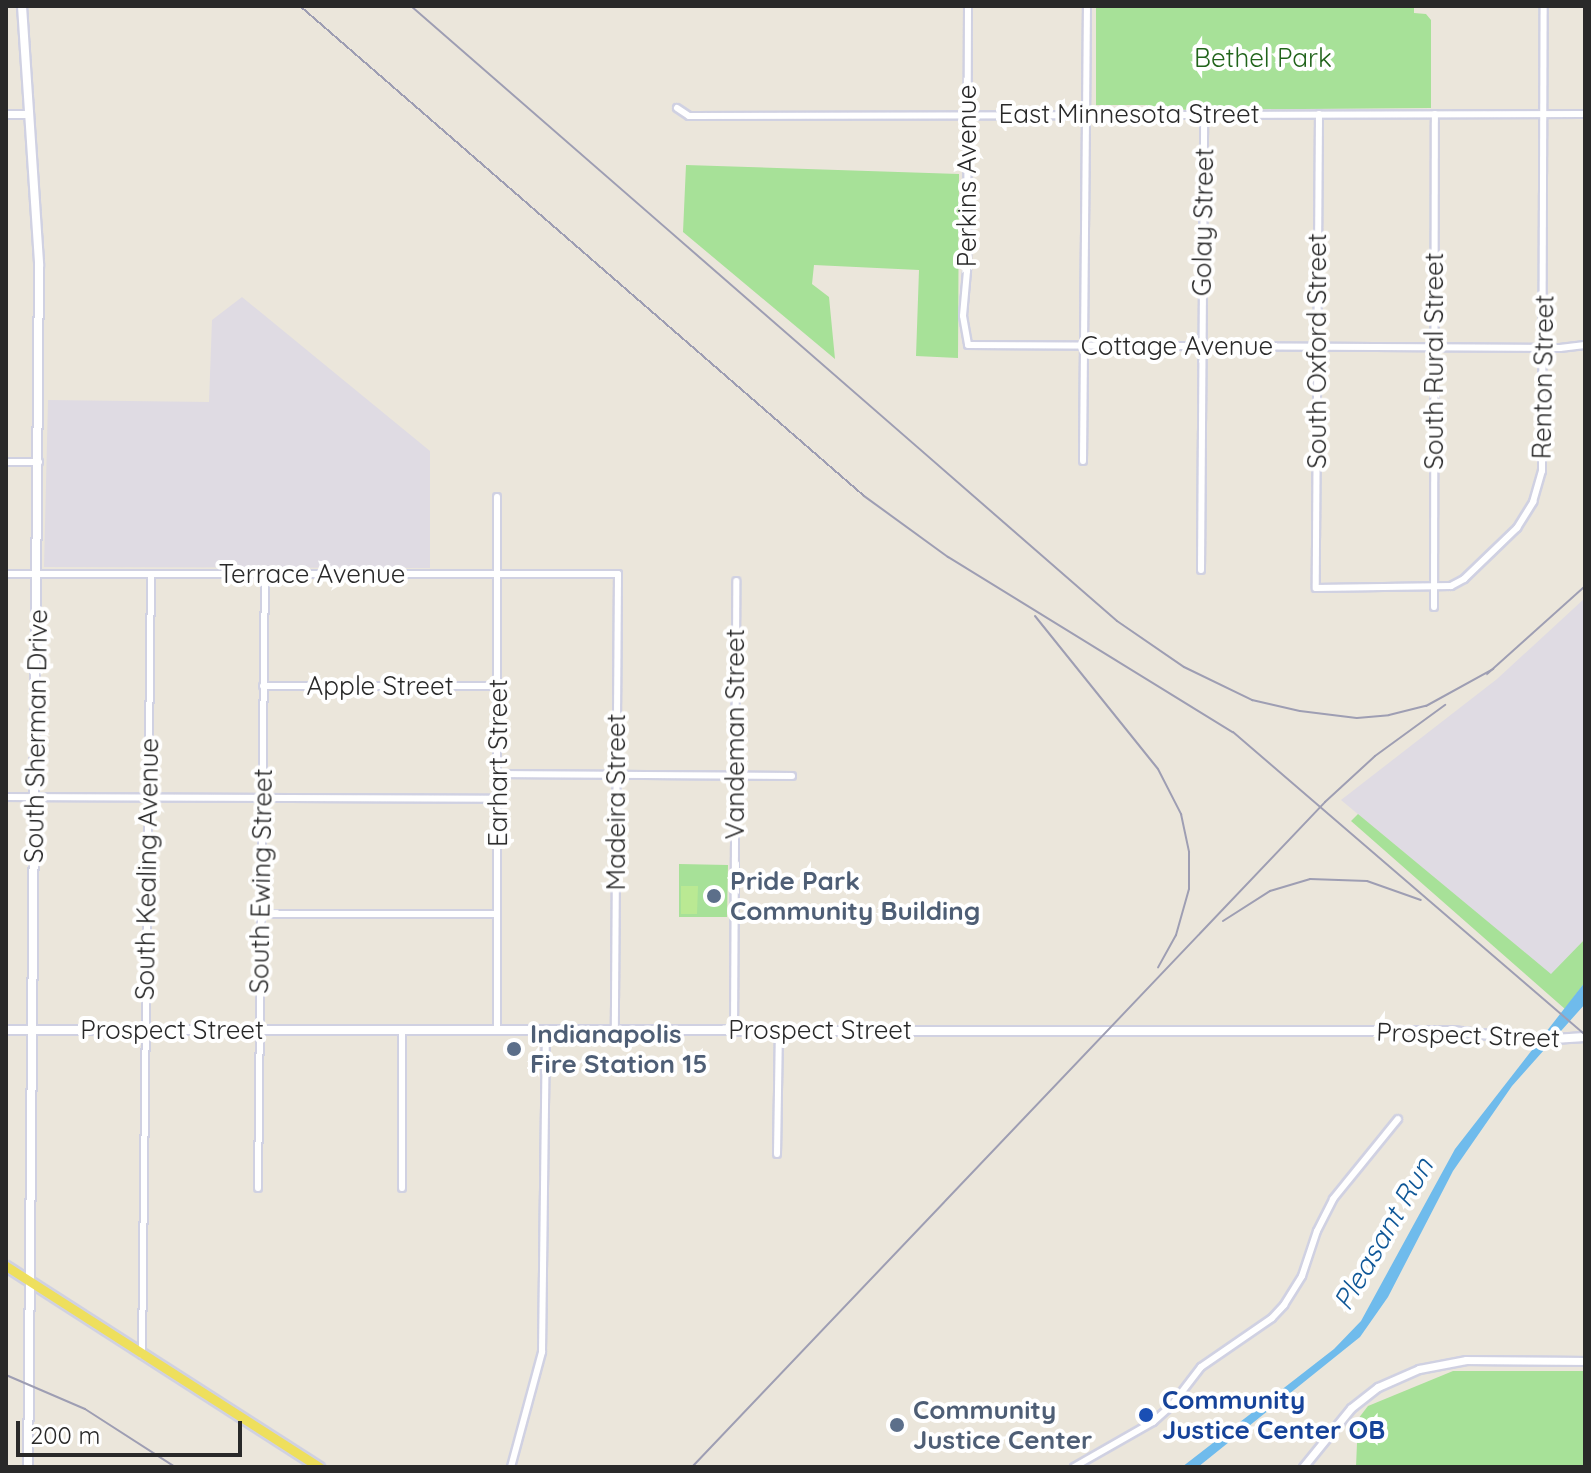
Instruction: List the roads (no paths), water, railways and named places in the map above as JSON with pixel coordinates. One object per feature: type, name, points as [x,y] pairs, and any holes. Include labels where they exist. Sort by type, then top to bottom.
[{"type":"main road","name":"South Sherman Drive","points":[[22,6],[39,247],[28,1467]]},
{"type":"main road","name":"Prospect Street","points":[[6,1030],[1441,1031],[1538,1040],[1585,1037]]},
{"type":"main road","points":[[6,1266],[319,1467]]},
{"type":"street","name":"Perkins Avenue","points":[[968,6],[967,271],[963,316],[968,345]]},
{"type":"street","points":[[1083,461],[1087,6]]},
{"type":"street","name":"Renton Street","points":[[1434,587],[1451,586],[1464,579],[1517,528],[1533,502],[1543,465],[1544,6]]},
{"type":"street","name":"East Minnesota Street","points":[[677,108],[689,116],[1585,114]]},
{"type":"street","points":[[6,114],[29,114]]},
{"type":"street","name":"Golay Street","points":[[1201,570],[1204,114]]},
{"type":"street","name":"South Oxford Street","points":[[1319,114],[1316,588],[1434,587]]},
{"type":"street","name":"South Rural Street","points":[[1434,607],[1435,114]]},
{"type":"street","name":"Cottage Avenue","points":[[968,345],[1585,345]]},
{"type":"street","points":[[6,462],[39,462]]},
{"type":"street","name":"Earhart Street","points":[[497,497],[497,1030]]},
{"type":"street","name":"Terrace Avenue","points":[[6,574],[618,574]]},
{"type":"street","name":"South Kealing Avenue","points":[[142,1355],[151,574]]},
{"type":"street","name":"South Ewing Street","points":[[258,1188],[265,574]]},
{"type":"street","name":"Madeira Street","points":[[615,1030],[618,574]]},
{"type":"street","name":"Vandeman Street","points":[[734,1031],[736,581]]},
{"type":"street","name":"Apple Street","points":[[263,686],[498,686]]},
{"type":"street","points":[[498,774],[792,776]]},
{"type":"street","points":[[6,797],[498,799]]},
{"type":"street","points":[[261,914],[497,914]]},
{"type":"street","points":[[402,1030],[402,1188]]},
{"type":"street","points":[[511,1467],[542,1352],[546,1030]]},
{"type":"street","points":[[777,1154],[779,1030]]},
{"type":"street","points":[[1074,1467],[1153,1422],[1171,1406],[1201,1367],[1272,1318],[1302,1276],[1317,1231],[1337,1192],[1398,1119]]},
{"type":"street","points":[[1303,1467],[1351,1408],[1378,1387],[1409,1372],[1459,1361],[1585,1361]]},
{"type":"water","name":"Pleasant Run","points":[[1585,982],[1585,1004],[1512,1086],[1453,1171],[1388,1297],[1360,1337],[1198,1467],[1182,1467],[1334,1349],[1361,1321],[1455,1149]]},
{"type":"railway","points":[[300,6],[864,496],[948,557],[1233,732],[1585,1035]]},
{"type":"railway","points":[[411,6],[1117,621],[1184,667],[1252,700],[1300,711],[1357,718],[1389,715],[1426,706],[1493,669]]},
{"type":"railway","points":[[1487,674],[1585,586]]},
{"type":"railway","points":[[1035,616],[1158,769],[1181,814],[1189,852],[1189,889],[1176,935],[1158,967]]},
{"type":"railway","points":[[692,1467],[1325,802],[1375,756],[1445,705]]},
{"type":"railway","points":[[1223,921],[1270,891],[1310,879],[1367,881],[1421,900]]},
{"type":"railway","points":[[6,1375],[85,1409],[175,1467]]},
{"type":"place","name":"Pride Park Community Building","points":[[714,896]]},
{"type":"place","name":"Indianapolis Fire Station 15","points":[[514,1049]]},
{"type":"place","name":"Community Justice Center OB","points":[[1146,1415]]},
{"type":"place","name":"Community Justice Center","points":[[897,1425]]},
{"type":"park label","name":"Bethel Park","points":[[1263,58]]}]
